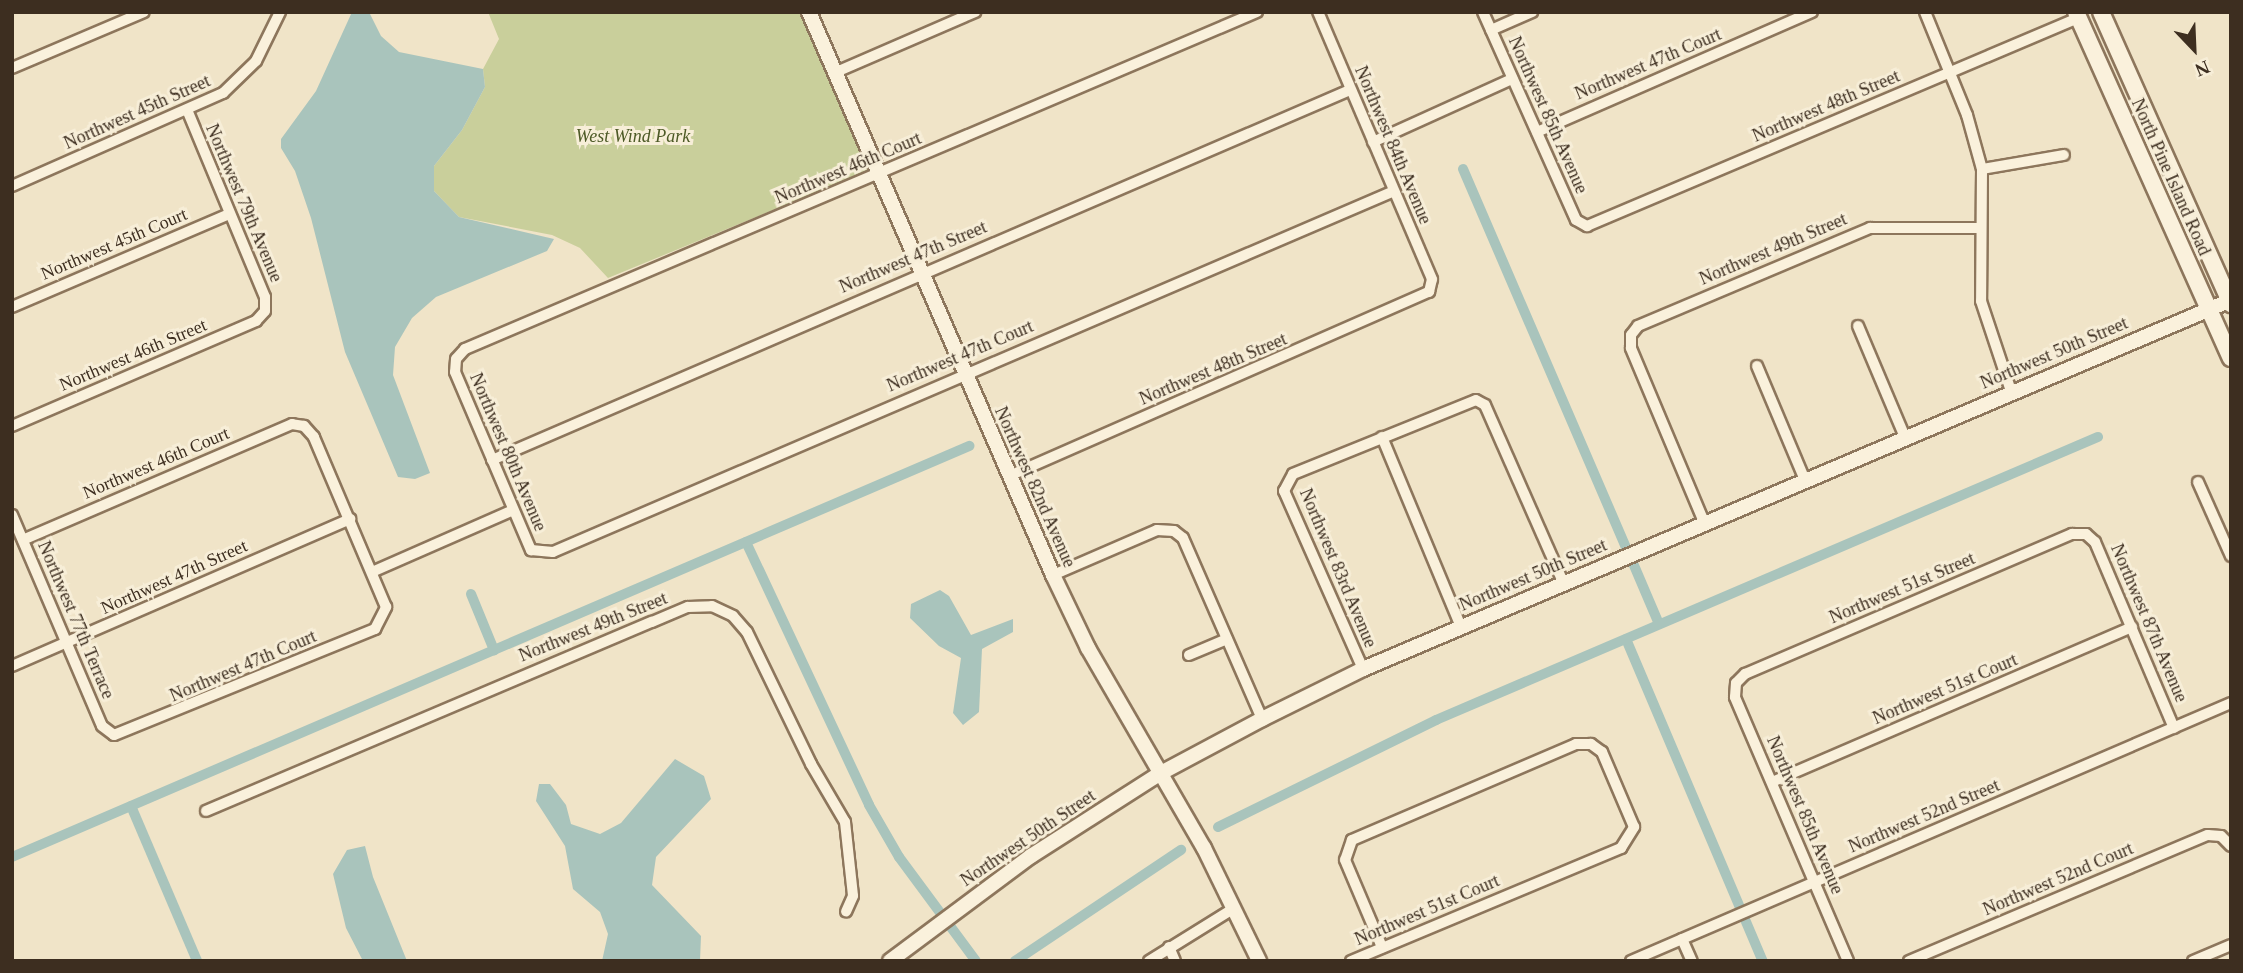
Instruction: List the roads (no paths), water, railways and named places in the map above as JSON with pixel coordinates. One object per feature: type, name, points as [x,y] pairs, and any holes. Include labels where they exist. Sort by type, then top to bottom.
[{"type":"main road","name":"North Pine Island Road","points":[[2101,12],[2230,301]]},
{"type":"main road","name":"North Pine Island Road","points":[[2077,15],[2231,358]]},
{"type":"main road","points":[[2097,60],[2122,84],[2133,83]]},
{"type":"street","points":[[12,68],[144,12]]},
{"type":"street","name":"Northwest 45th Street","points":[[12,186],[223,93],[256,61],[280,12]]},
{"type":"street","name":"Northwest 82nd Avenue","points":[[809,12],[877,175],[1053,575],[1088,648],[1161,773],[1234,908],[1259,961]]},
{"type":"street","points":[[834,73],[975,12]]},
{"type":"street","name":"Northwest 46th Court","points":[[456,359],[465,349],[1257,12]]},
{"type":"street","name":"Northwest 84th Avenue","points":[[1318,12],[1432,279],[1429,292]]},
{"type":"street","name":"Northwest 85th Avenue","points":[[1483,12],[1576,220],[1587,226]]},
{"type":"street","points":[[1491,30],[1532,12]]},
{"type":"street","name":"Northwest 47th Court","points":[[1537,132],[1812,12]]},
{"type":"street","points":[[1926,12],[1951,71],[1982,169],[1981,301],[2011,391]]},
{"type":"street","name":"Northwest 48th Street","points":[[1587,226],[2077,15]]},
{"type":"street","points":[[1373,142],[1512,79]]},
{"type":"street","name":"Northwest 47th Street","points":[[492,460],[920,272],[1350,90]]},
{"type":"street","name":"Northwest 79th Avenue","points":[[187,110],[265,298],[265,311]]},
{"type":"street","points":[[1982,169],[2064,155]]},
{"type":"street","name":"Northwest 47th Court","points":[[541,552],[553,552],[1394,191]]},
{"type":"street","name":"Northwest 45th Court","points":[[12,307],[229,214]]},
{"type":"street","name":"Northwest 49th Street","points":[[1704,523],[1631,348],[1631,335],[1638,326],[1870,228],[1980,228]]},
{"type":"street","name":"Northwest 48th Street","points":[[1009,476],[1429,292]]},
{"type":"street","name":"Northwest 50th Street","points":[[890,961],[951,913],[1161,773],[1363,669],[2011,391],[2230,301]]},
{"type":"street","name":"Northwest 46th Street","points":[[12,426],[256,321],[265,311]]},
{"type":"street","points":[[1858,326],[1905,437]]},
{"type":"street","name":"Northwest 80th Avenue","points":[[456,359],[455,372],[513,510],[531,550],[541,552]]},
{"type":"street","points":[[1757,366],[1805,480]]},
{"type":"street","points":[[1461,627],[1381,437],[1476,400],[1485,405],[1564,584]]},
{"type":"street","name":"Northwest 46th Court","points":[[23,540],[292,424],[304,426],[314,437],[350,519]]},
{"type":"street","name":"Northwest 83rd Avenue","points":[[1363,669],[1284,491],[1293,474],[1381,437]]},
{"type":"street","points":[[2198,482],[2231,556]]},
{"type":"street","points":[[350,519],[372,572],[513,510]]},
{"type":"street","name":"Northwest 77th Terrace","points":[[12,515],[102,726],[114,736]]},
{"type":"street","name":"Northwest 47th Street","points":[[12,666],[350,519]]},
{"type":"street","points":[[1053,575],[1157,530],[1174,531],[1183,538],[1262,719]]},
{"type":"street","name":"Northwest 51st Street","points":[[1736,682],[1745,674],[2072,534],[2086,534]]},
{"type":"street","name":"Northwest 87th Avenue","points":[[2086,534],[2095,542],[2174,728]]},
{"type":"street","name":"Northwest 47th Court","points":[[114,736],[375,629],[382,622],[386,607],[372,572]]},
{"type":"street","name":"Northwest 49th Street","points":[[206,811],[688,607],[712,606],[733,616],[747,632],[811,764],[845,822],[853,896],[846,912]]},
{"type":"street","name":"Northwest 51st Court","points":[[1772,782],[2132,627]]},
{"type":"street","points":[[1189,654],[1227,639]]},
{"type":"street","name":"Northwest 85th Avenue","points":[[1736,682],[1735,696],[1849,961]]},
{"type":"street","name":"Northwest 52nd Street","points":[[1631,961],[2231,703]]},
{"type":"street","name":"Northwest 51st Court","points":[[1350,961],[1621,848],[1630,838],[1633,827],[1602,752],[1591,744],[1576,744],[1352,840],[1345,860],[1382,947]]},
{"type":"street","name":"Northwest 52nd Court","points":[[1909,961],[2208,835],[2221,836],[2231,846]]},
{"type":"street","points":[[1150,961],[1234,908]]},
{"type":"street","points":[[1682,939],[1692,961]]},
{"type":"street","points":[[2193,961],[2231,945]]},
{"type":"street","points":[[1169,947],[1175,961]]},
{"type":"water","points":[[352,12],[369,12],[381,36],[399,52],[483,69],[485,87],[462,130],[434,166],[434,191],[459,217],[554,239],[547,251],[436,297],[412,318],[395,347],[393,375],[430,473],[415,479],[398,477],[345,352],[311,218],[295,171],[281,148],[281,139],[316,91]]},
{"type":"water","points":[[940,590],[949,596],[971,635],[1013,619],[1013,632],[982,649],[979,712],[963,725],[953,713],[961,658],[939,646],[910,618],[911,604]]},
{"type":"water","points":[[675,759],[704,776],[711,799],[656,857],[652,885],[701,936],[700,961],[602,961],[608,934],[600,912],[573,889],[565,846],[536,801],[539,784],[550,784],[566,805],[571,824],[600,834],[621,823]]},
{"type":"water","points":[[365,846],[373,877],[407,961],[363,961],[346,928],[333,874],[347,850]]},
{"type":"waterway","points":[[1463,169],[1626,547]]},
{"type":"waterway","points":[[1218,827],[1436,720],[2098,437]]},
{"type":"waterway","points":[[12,857],[969,446]]},
{"type":"waterway","points":[[746,542],[869,805],[899,857],[976,961]]},
{"type":"waterway","points":[[1633,563],[1659,624]]},
{"type":"waterway","points":[[471,594],[494,650]]},
{"type":"waterway","points":[[1626,639],[1763,961]]},
{"type":"waterway","points":[[131,806],[197,961]]},
{"type":"waterway","points":[[1015,961],[1181,850]]},
{"type":"park label","name":"West Wind Park","points":[[633,136]]}]
